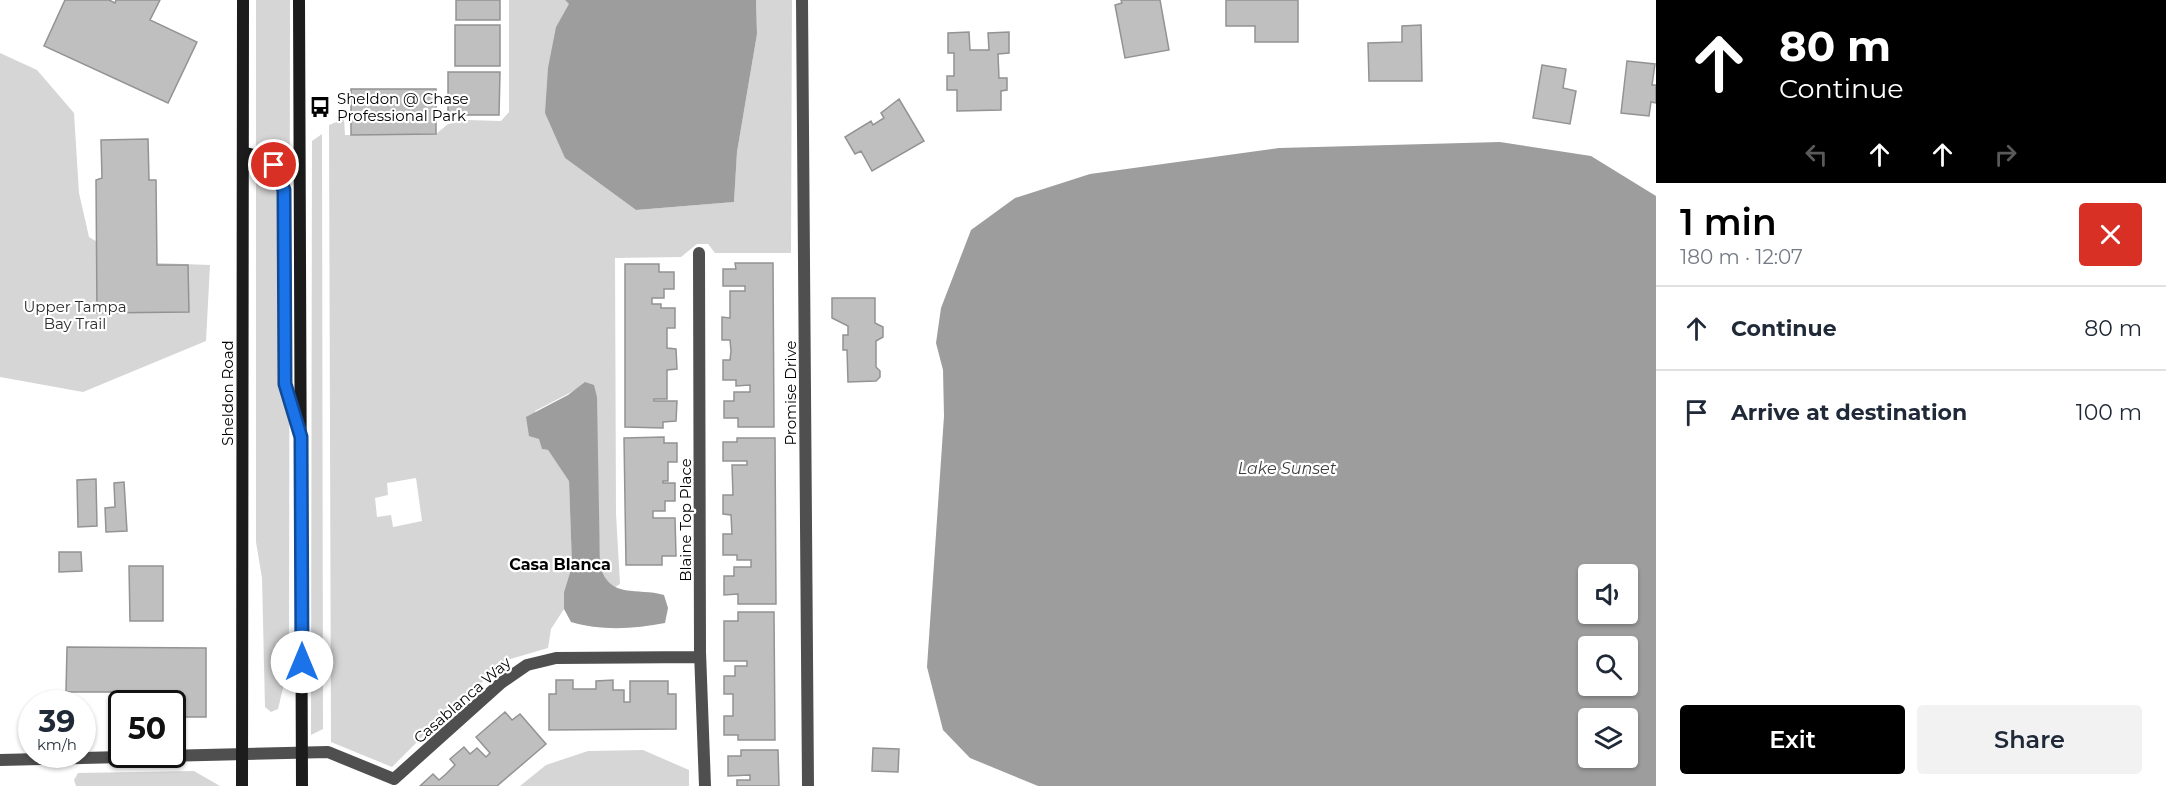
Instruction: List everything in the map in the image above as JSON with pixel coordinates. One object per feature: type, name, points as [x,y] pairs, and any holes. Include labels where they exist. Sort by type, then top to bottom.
[{"type":"main road","name":"Sheldon Road","points":[[242,786],[243,0]]},
{"type":"main road","points":[[300,0],[302,786]]},
{"type":"main road","points":[[243,152],[261,157],[274,165],[284,190],[285,384],[301,437]]},
{"type":"street","name":"Promise Drive","points":[[802,0],[808,786]]},
{"type":"street","name":"Blaine Top Place","points":[[699,253],[700,657],[705,786]]},
{"type":"street","name":"Casablanca Way","points":[[0,760],[328,752],[392,783],[501,682],[527,665],[556,658],[700,657]]},
{"type":"green space","points":[[256,0],[290,0],[289,663],[278,709],[271,712],[265,707],[262,578],[256,542]]},
{"type":"green space","points":[[509,0],[565,0],[570,4],[556,27],[565,158],[636,210],[734,202],[737,152],[757,34],[756,0],[792,0],[791,253],[715,253],[708,244],[697,244],[681,257],[615,258],[616,514],[620,584],[614,588],[604,580],[600,566],[597,470],[581,387],[535,411],[542,449],[548,450],[569,480],[572,566],[564,592],[564,609],[551,629],[548,648],[507,660],[438,721],[392,767],[331,742],[329,125],[344,119],[345,135],[436,134],[448,124],[467,120],[501,121],[509,112]],"holes":[[[416,478],[422,521],[393,527],[391,515],[377,517],[375,498],[388,495],[387,483]]]},
{"type":"green space","name":"Upper Tampa Bay Trail","points":[[0,53],[37,70],[74,113],[79,193],[89,237],[130,262],[210,265],[206,341],[83,392],[0,377]]},
{"type":"green space","points":[[322,134],[323,729],[311,735],[312,141]]},
{"type":"green space","points":[[643,750],[689,770],[689,786],[520,786],[546,765],[588,751]]},
{"type":"green space","points":[[194,771],[220,786],[76,786],[74,780],[78,773]]},
{"type":"water","points":[[565,0],[756,0],[757,34],[737,152],[734,202],[636,210],[565,158],[545,113],[548,68],[556,27],[569,4]]},
{"type":"water","name":"Lake Sunset","points":[[1500,142],[1591,156],[1656,196],[1656,786],[1038,786],[970,758],[943,730],[927,667],[944,416],[943,370],[936,343],[941,308],[971,230],[1015,198],[1090,174],[1279,148]]},
{"type":"water","points":[[585,382],[594,385],[597,397],[600,566],[610,584],[618,588],[664,595],[668,608],[665,623],[630,628],[594,627],[571,622],[564,609],[564,592],[572,566],[569,481],[548,450],[542,449],[539,439],[529,436],[526,417],[568,395]]},
{"type":"building","points":[[65,0],[109,0],[115,3],[116,0],[160,0],[150,20],[197,42],[168,103],[44,46]]},
{"type":"building","points":[[456,0],[500,0],[500,20],[456,20]]},
{"type":"building","points":[[1121,0],[1160,0],[1169,50],[1125,58],[1115,5],[1122,3]]},
{"type":"building","points":[[1226,0],[1298,0],[1298,42],[1255,42],[1255,26],[1226,26]]},
{"type":"building","points":[[455,25],[500,25],[500,66],[455,66]]},
{"type":"building","points":[[1421,25],[1422,81],[1369,81],[1368,43],[1402,42],[1402,26]]},
{"type":"building","points":[[969,32],[970,50],[989,50],[988,33],[1009,32],[1009,53],[998,54],[999,78],[1007,78],[1007,90],[1001,91],[1001,110],[957,111],[957,90],[947,90],[947,76],[954,76],[954,53],[948,53],[948,33]]},
{"type":"building","points":[[1627,61],[1655,64],[1652,85],[1656,85],[1656,103],[1651,102],[1649,116],[1621,113]]},
{"type":"building","points":[[1542,65],[1566,69],[1563,88],[1576,91],[1570,124],[1533,118]]},
{"type":"building","points":[[448,72],[500,72],[499,115],[448,115]]},
{"type":"building","points":[[351,89],[436,89],[436,134],[351,135]]},
{"type":"building","points":[[899,99],[924,141],[872,171],[861,151],[855,154],[845,137],[871,121],[873,125],[884,118],[881,113]]},
{"type":"building","points":[[148,139],[149,180],[156,180],[157,265],[188,265],[189,312],[97,313],[96,180],[102,178],[101,140]]},
{"type":"building","points":[[735,263],[773,263],[774,427],[738,427],[738,418],[724,418],[724,401],[734,401],[734,392],[750,392],[750,385],[736,386],[736,380],[723,380],[723,360],[730,360],[731,351],[730,340],[722,340],[722,317],[730,318],[730,291],[745,291],[745,286],[723,286],[723,269],[736,269]]},
{"type":"building","points":[[625,264],[659,264],[659,272],[674,272],[674,289],[664,289],[664,298],[652,298],[652,304],[661,304],[661,308],[675,308],[675,328],[667,328],[667,348],[676,349],[677,369],[667,370],[667,399],[654,399],[654,401],[677,401],[676,421],[663,422],[663,428],[625,427]]},
{"type":"building","points":[[832,298],[875,298],[875,323],[883,327],[883,337],[876,341],[876,367],[880,371],[880,377],[876,381],[848,382],[847,350],[843,350],[843,335],[848,335],[848,326],[832,318]]},
{"type":"building","points":[[664,437],[664,443],[677,443],[677,462],[668,462],[668,481],[663,481],[663,483],[675,483],[675,501],[665,501],[665,511],[653,511],[653,518],[675,518],[676,556],[662,556],[662,565],[626,565],[624,438]]},
{"type":"building","points":[[737,438],[775,438],[776,604],[738,604],[738,594],[724,595],[724,576],[734,576],[734,567],[751,567],[751,560],[737,560],[737,555],[723,555],[723,534],[732,534],[731,515],[723,514],[723,495],[733,495],[732,465],[747,465],[747,461],[723,461],[723,442],[737,442]]},
{"type":"building","points":[[96,479],[97,526],[78,527],[77,480]]},
{"type":"building","points":[[124,482],[127,531],[106,532],[105,508],[115,507],[114,483]]},
{"type":"building","points":[[59,552],[81,552],[82,571],[59,572]]},
{"type":"building","points":[[129,566],[163,566],[163,621],[130,621]]},
{"type":"building","points":[[738,612],[774,612],[775,740],[738,740],[738,735],[724,735],[724,716],[733,716],[733,694],[724,694],[724,676],[735,676],[735,666],[747,666],[747,661],[724,661],[724,621],[738,621]]},
{"type":"building","points":[[67,647],[206,648],[206,717],[186,717],[186,690],[96,692],[96,690],[66,690]]},
{"type":"building","points":[[556,680],[573,680],[573,689],[596,689],[596,681],[613,680],[613,690],[624,690],[624,702],[630,702],[630,681],[668,681],[668,694],[676,694],[676,729],[549,730],[549,694],[556,694]]},
{"type":"building","points":[[505,712],[512,720],[520,714],[546,744],[497,786],[420,786],[433,774],[439,780],[446,774],[455,765],[450,759],[464,747],[470,754],[477,748],[486,757],[490,753],[476,737]]},
{"type":"building","points":[[873,748],[899,749],[898,772],[872,771]]},
{"type":"building","points":[[741,750],[778,750],[779,786],[737,786],[737,780],[750,780],[750,775],[728,776],[728,756],[741,756]]},
{"type":"place","name":"Sheldon @ Chase Professional Park","points":[[320,107]]},
{"type":"district","name":"Casa Blanca","points":[[560,564]]},
{"type":"route","points":[[274,165],[284,190],[285,384],[301,437],[302,662]]}]
